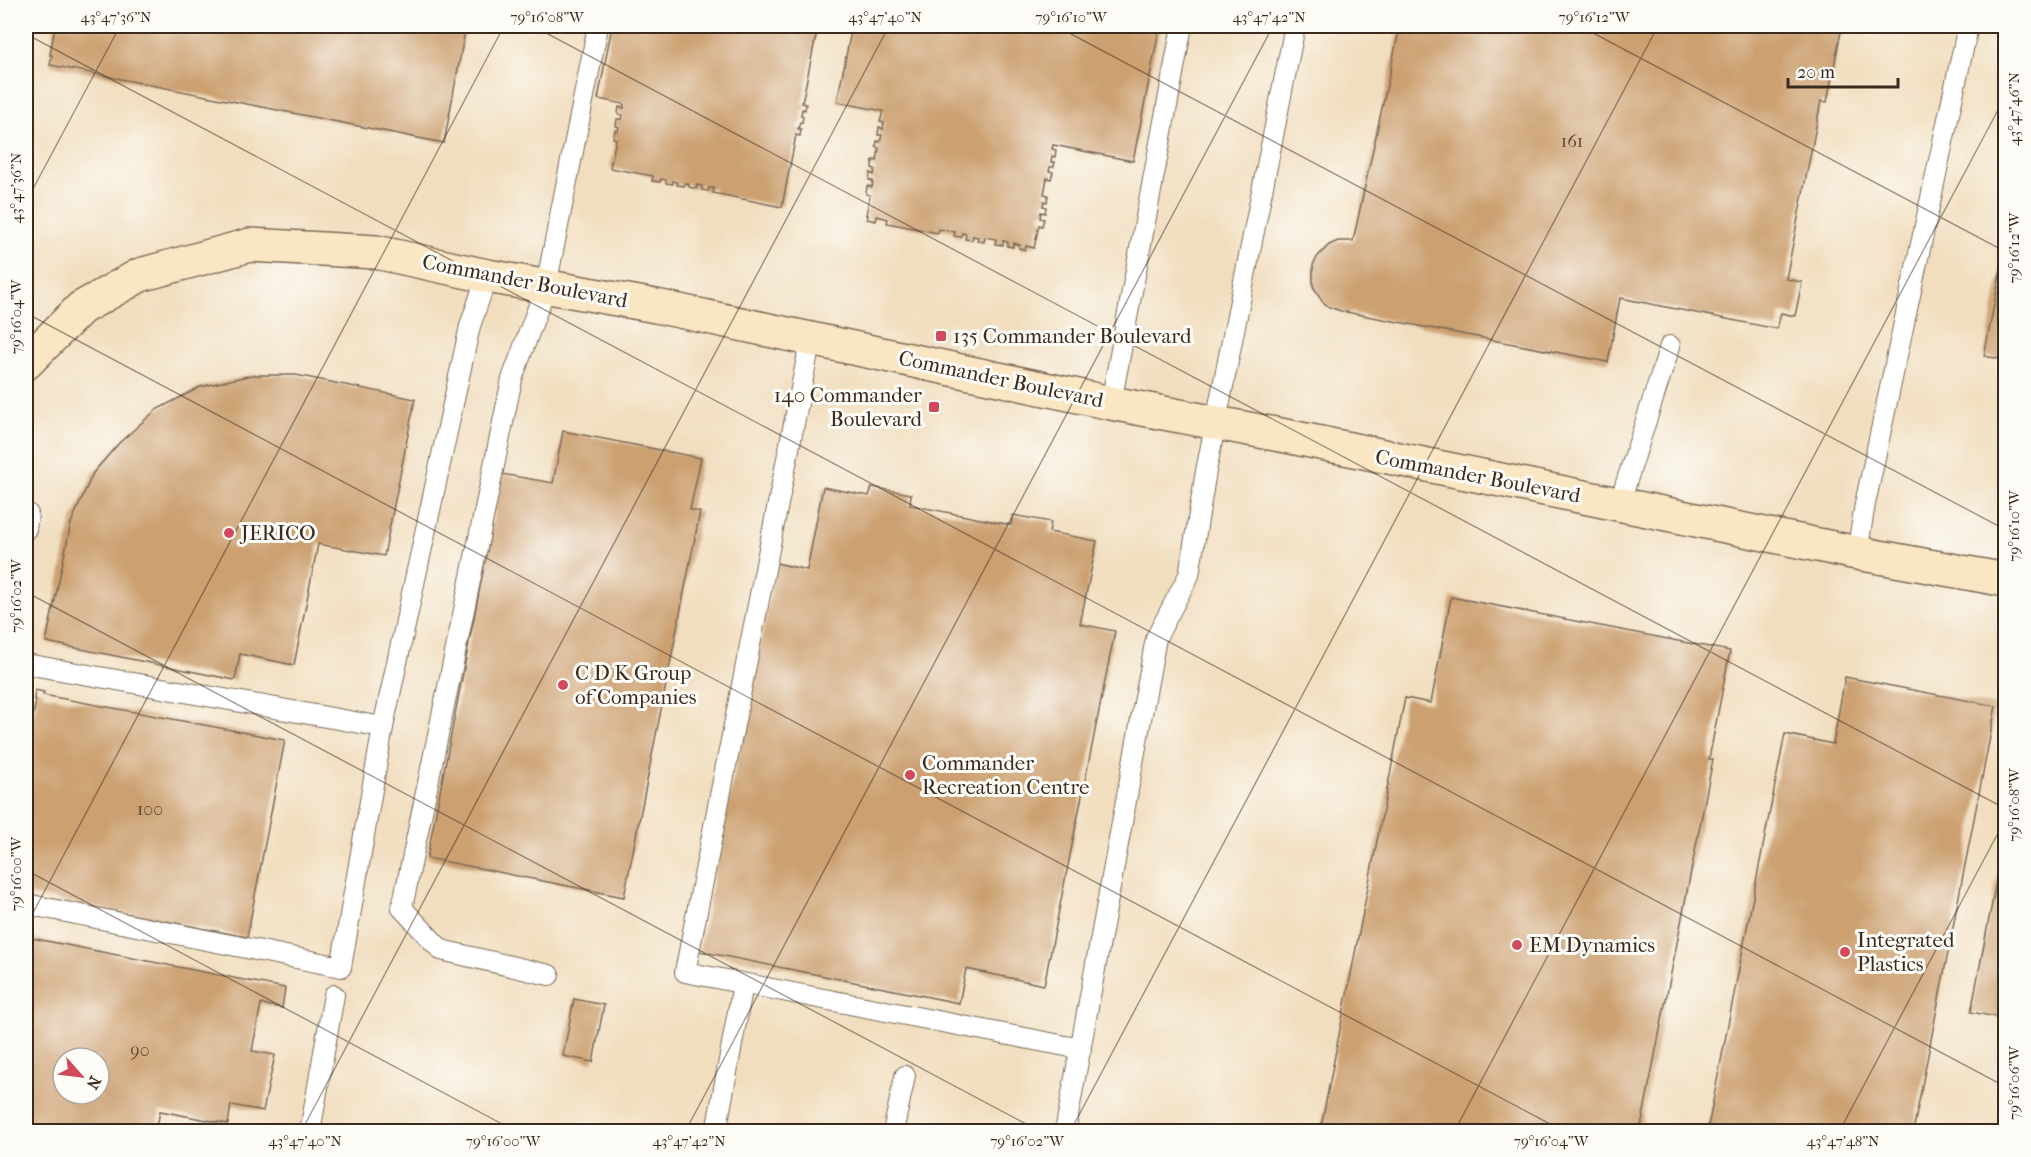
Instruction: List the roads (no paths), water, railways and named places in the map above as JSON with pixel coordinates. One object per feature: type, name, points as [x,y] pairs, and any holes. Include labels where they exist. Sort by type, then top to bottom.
[{"type":"street","name":"Commander Boulevard","points":[[26,363],[81,308],[140,275],[250,245],[376,252],[487,276],[656,306],[1111,403],[1215,422],[1857,553],[2006,580]]},
{"type":"lane","points":[[549,975],[441,950],[402,908],[512,379],[546,286],[598,26]]},
{"type":"lane","points":[[1111,403],[1182,26]]},
{"type":"lane","points":[[1065,1131],[1156,638],[1189,574],[1215,422],[1295,26]]},
{"type":"lane","points":[[1857,553],[1867,492],[1968,26]]},
{"type":"lane","points":[[26,904],[340,967],[383,727],[470,326],[487,276]]},
{"type":"lane","points":[[811,338],[685,972],[1080,1049]]},
{"type":"lane","points":[[1619,505],[1670,346]]},
{"type":"lane","points":[[26,664],[383,727]]},
{"type":"lane","points":[[716,1131],[743,984]]},
{"type":"lane","points":[[310,1131],[334,995]]},
{"type":"lane","points":[[893,1131],[905,1076]]},
{"type":"place","name":"135 Commander Boulevard","points":[[941,336]]},
{"type":"place","name":"140 Commander Boulevard","points":[[934,407]]},
{"type":"place","name":"JERICO","points":[[229,533]]},
{"type":"place","name":"C D K Group of Companies","points":[[563,685]]},
{"type":"place","name":"Commander Recreation Centre","points":[[910,775]]},
{"type":"place","name":"EM Dynamics","points":[[1517,945]]},
{"type":"place","name":"Integrated Plastics","points":[[1845,952]]}]
